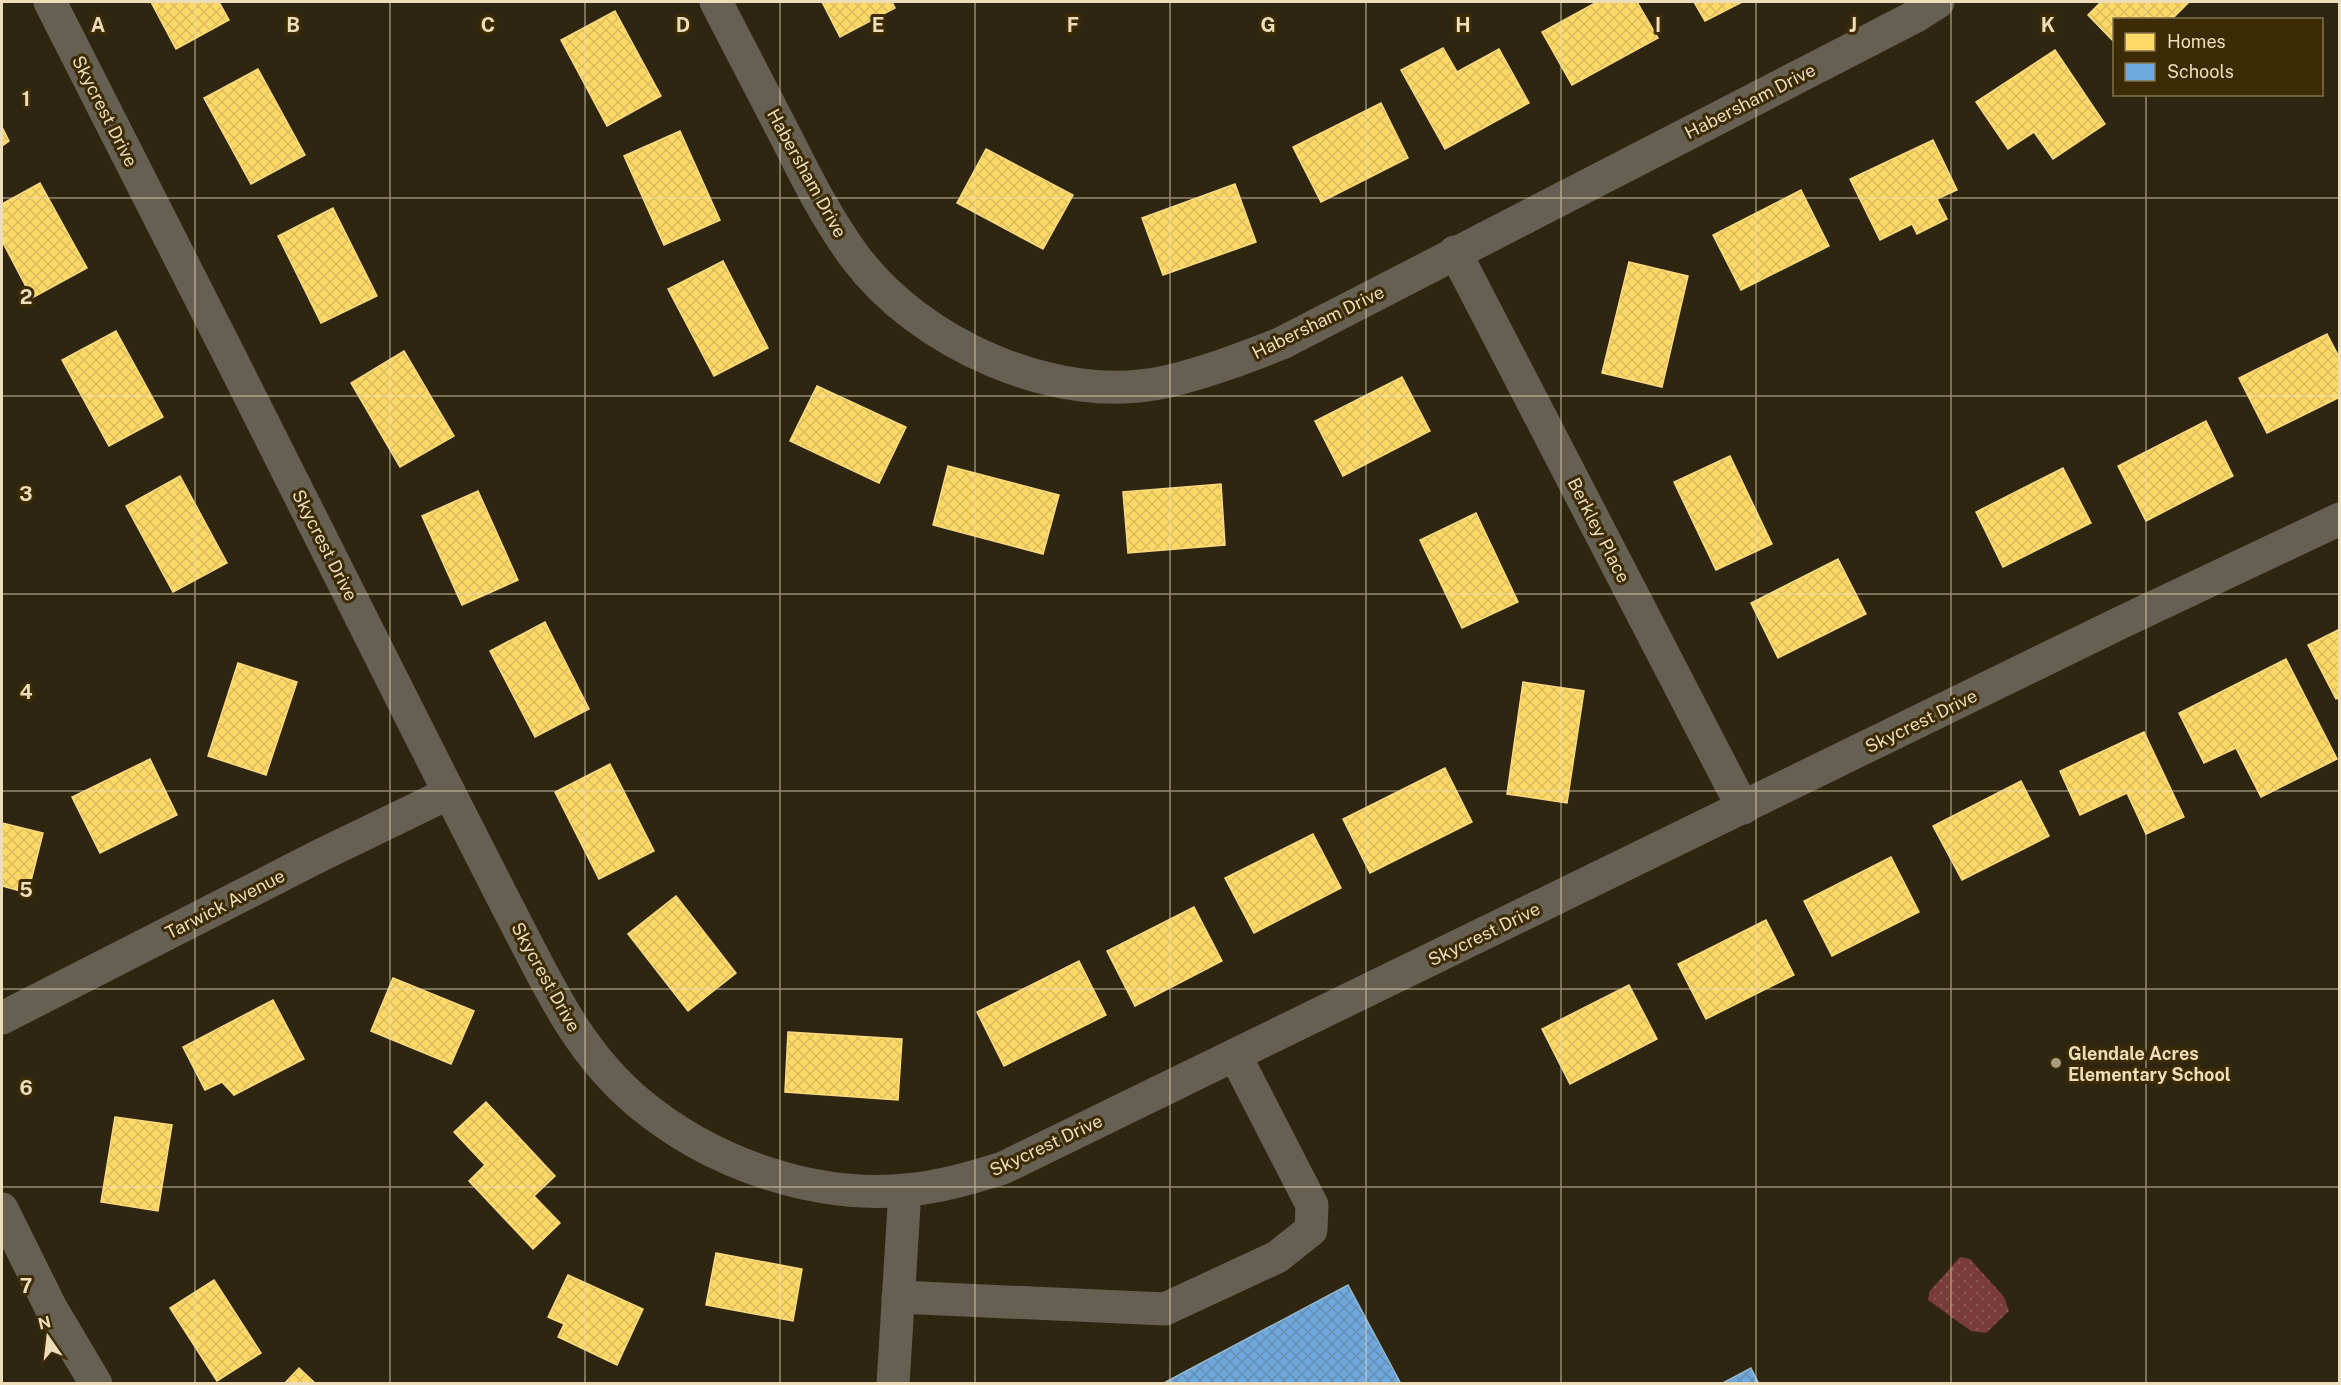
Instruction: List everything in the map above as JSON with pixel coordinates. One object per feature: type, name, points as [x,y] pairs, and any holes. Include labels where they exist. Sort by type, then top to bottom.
[{"type":"street","name":"Skycrest Drive","points":[[50,2],[218,331],[449,793],[566,1019],[596,1060],[638,1102],[679,1132],[731,1160],[795,1181],[854,1190],[905,1190],[955,1183],[1003,1168],[2122,622],[2340,519]]},
{"type":"street","name":"Habersham Drive","points":[[716,2],[823,210],[856,259],[885,290],[924,323],[967,350],[1013,370],[1062,383],[1113,387],[1163,382],[1236,361],[1282,343],[1916,16],[1938,2]]},
{"type":"street","name":"Berkley Place","points":[[1455,252],[1743,808]]},
{"type":"street","name":"Tarwick Avenue","points":[[2,1018],[319,856],[449,793]]},
{"type":"street","points":[[898,1297],[1165,1309],[1277,1257],[1311,1230],[1312,1205],[1235,1055]]},
{"type":"street","points":[[893,1383],[905,1190]]},
{"type":"street","points":[[2,1209],[51,1308],[96,1383]]},
{"type":"shaded area","points":[[1960,1257],[1970,1259],[2004,1297],[2009,1311],[1986,1333],[1971,1331],[1928,1300],[1930,1291]]},
{"type":"building: Homes","points":[[151,2],[219,2],[229,20],[176,49]]},
{"type":"building: Homes","points":[[822,2],[892,2],[895,8],[840,37]]},
{"type":"building: Homes","points":[[1597,2],[1637,2],[1658,38],[1572,85],[1542,32]]},
{"type":"building: Homes","points":[[1694,2],[1742,2],[1705,21]]},
{"type":"building: Homes","points":[[2101,2],[2189,2],[2173,18],[2113,18],[2113,41],[2088,15]]},
{"type":"building: Homes","points":[[615,11],[661,96],[607,126],[561,40]]},
{"type":"building: Homes","points":[[1443,48],[1457,72],[1499,49],[1529,103],[1445,149],[1401,70]]},
{"type":"building: Homes","points":[[2055,50],[2105,124],[2053,159],[2034,132],[2008,149],[1976,102]]},
{"type":"building: Homes","points":[[258,69],[305,155],[251,184],[204,98]]},
{"type":"building: Homes","points":[[1381,103],[1408,158],[1321,202],[1293,147]]},
{"type":"building: Homes","points":[[2,127],[9,141],[2,146]]},
{"type":"building: Homes","points":[[680,131],[720,220],[664,245],[624,156]]},
{"type":"building: Homes","points":[[1933,140],[1957,190],[1937,199],[1947,219],[1917,234],[1912,224],[1880,240],[1850,179]]},
{"type":"building: Homes","points":[[986,149],[1073,195],[1043,249],[957,203]]},
{"type":"building: Homes","points":[[40,183],[87,268],[32,298],[2,241],[2,204]]},
{"type":"building: Homes","points":[[1235,184],[1256,242],[1163,275],[1142,218]]},
{"type":"building: Homes","points":[[1801,190],[1829,246],[1741,290],[1713,235]]},
{"type":"building: Homes","points":[[333,208],[377,296],[321,323],[278,236]]},
{"type":"building: Homes","points":[[723,261],[768,348],[714,376],[668,289]]},
{"type":"building: Homes","points":[[1629,262],[1688,276],[1662,387],[1602,373]]},
{"type":"building: Homes","points":[[116,331],[163,417],[109,446],[62,360]]},
{"type":"building: Homes","points":[[2327,334],[2340,359],[2340,397],[2267,433],[2239,378]]},
{"type":"building: Homes","points":[[404,351],[454,436],[400,467],[351,383]]},
{"type":"building: Homes","points":[[1402,377],[1430,431],[1343,476],[1315,421]]},
{"type":"building: Homes","points":[[817,386],[906,427],[879,483],[790,441]]},
{"type":"building: Homes","points":[[2206,421],[2233,476],[2146,521],[2118,466]]},
{"type":"building: Homes","points":[[1730,456],[1772,544],[1716,570],[1674,482]]},
{"type":"building: Homes","points":[[948,466],[1059,495],[1043,554],[933,525]]},
{"type":"building: Homes","points":[[2063,468],[2091,523],[2003,567],[1976,512]]},
{"type":"building: Homes","points":[[180,476],[227,563],[173,592],[126,506]]},
{"type":"building: Homes","points":[[1221,484],[1225,545],[1128,553],[1123,492]]},
{"type":"building: Homes","points":[[478,491],[518,580],[462,605],[422,516]]},
{"type":"building: Homes","points":[[1476,513],[1518,602],[1462,628],[1420,540]]},
{"type":"building: Homes","points":[[1838,559],[1866,614],[1778,658],[1751,603]]},
{"type":"building: Homes","points":[[545,622],[589,709],[535,737],[490,651]]},
{"type":"building: Homes","points":[[2340,629],[2340,698],[2336,699],[2308,645]]},
{"type":"building: Homes","points":[[2286,659],[2337,759],[2261,797],[2236,748],[2204,763],[2179,713]]},
{"type":"building: Homes","points":[[238,663],[297,682],[266,775],[208,756]]},
{"type":"building: Homes","points":[[1523,682],[1584,691],[1567,803],[1507,794]]},
{"type":"building: Homes","points":[[2144,732],[2184,817],[2146,834],[2127,793],[2080,815],[2060,771]]},
{"type":"building: Homes","points":[[150,759],[177,815],[100,853],[72,797]]},
{"type":"building: Homes","points":[[610,764],[654,851],[599,879],[555,792]]},
{"type":"building: Homes","points":[[1445,768],[1472,822],[1370,873],[1343,819]]},
{"type":"building: Homes","points":[[2021,781],[2049,836],[1962,880],[1933,826]]},
{"type":"building: Homes","points":[[2,823],[43,833],[28,893],[2,886]]},
{"type":"building: Homes","points":[[1313,834],[1341,888],[1254,933],[1225,878]]},
{"type":"building: Homes","points":[[1891,857],[1919,912],[1832,956],[1804,901]]},
{"type":"building: Homes","points":[[676,896],[736,973],[688,1011],[628,934]]},
{"type":"building: Homes","points":[[1194,907],[1222,961],[1135,1006],[1107,951]]},
{"type":"building: Homes","points":[[1766,920],[1794,975],[1706,1019],[1678,964]]},
{"type":"building: Homes","points":[[1079,961],[1106,1015],[1004,1066],[977,1012]]},
{"type":"building: Homes","points":[[393,978],[474,1011],[451,1064],[371,1031]]},
{"type":"building: Homes","points":[[1629,985],[1657,1039],[1570,1084],[1542,1029]]},
{"type":"building: Homes","points":[[273,1000],[304,1059],[234,1095],[222,1082],[205,1090],[183,1047]]},
{"type":"building: Homes","points":[[788,1032],[902,1039],[898,1100],[785,1092]]},
{"type":"building: Homes","points":[[486,1102],[555,1176],[534,1196],[560,1223],[533,1249],[469,1181],[485,1165],[454,1132]]},
{"type":"building: Homes","points":[[115,1117],[172,1125],[158,1211],[101,1202]]},
{"type":"building: Homes","points":[[716,1253],[802,1269],[793,1321],[706,1305]]},
{"type":"building: Homes","points":[[568,1275],[643,1309],[617,1365],[558,1337],[564,1324],[548,1317]]},
{"type":"building: Homes","points":[[214,1280],[261,1353],[217,1381],[170,1308]]},
{"type":"building: Homes","points":[[299,1368],[316,1384],[284,1384]]},
{"type":"building: Schools","points":[[1348,1285],[1401,1384],[1162,1384]]},
{"type":"building: Schools","points":[[1751,1368],[1759,1384],[1721,1384]]},
{"type":"place","name":"Glendale Acres Elementary School","points":[[2056,1063]]}]
